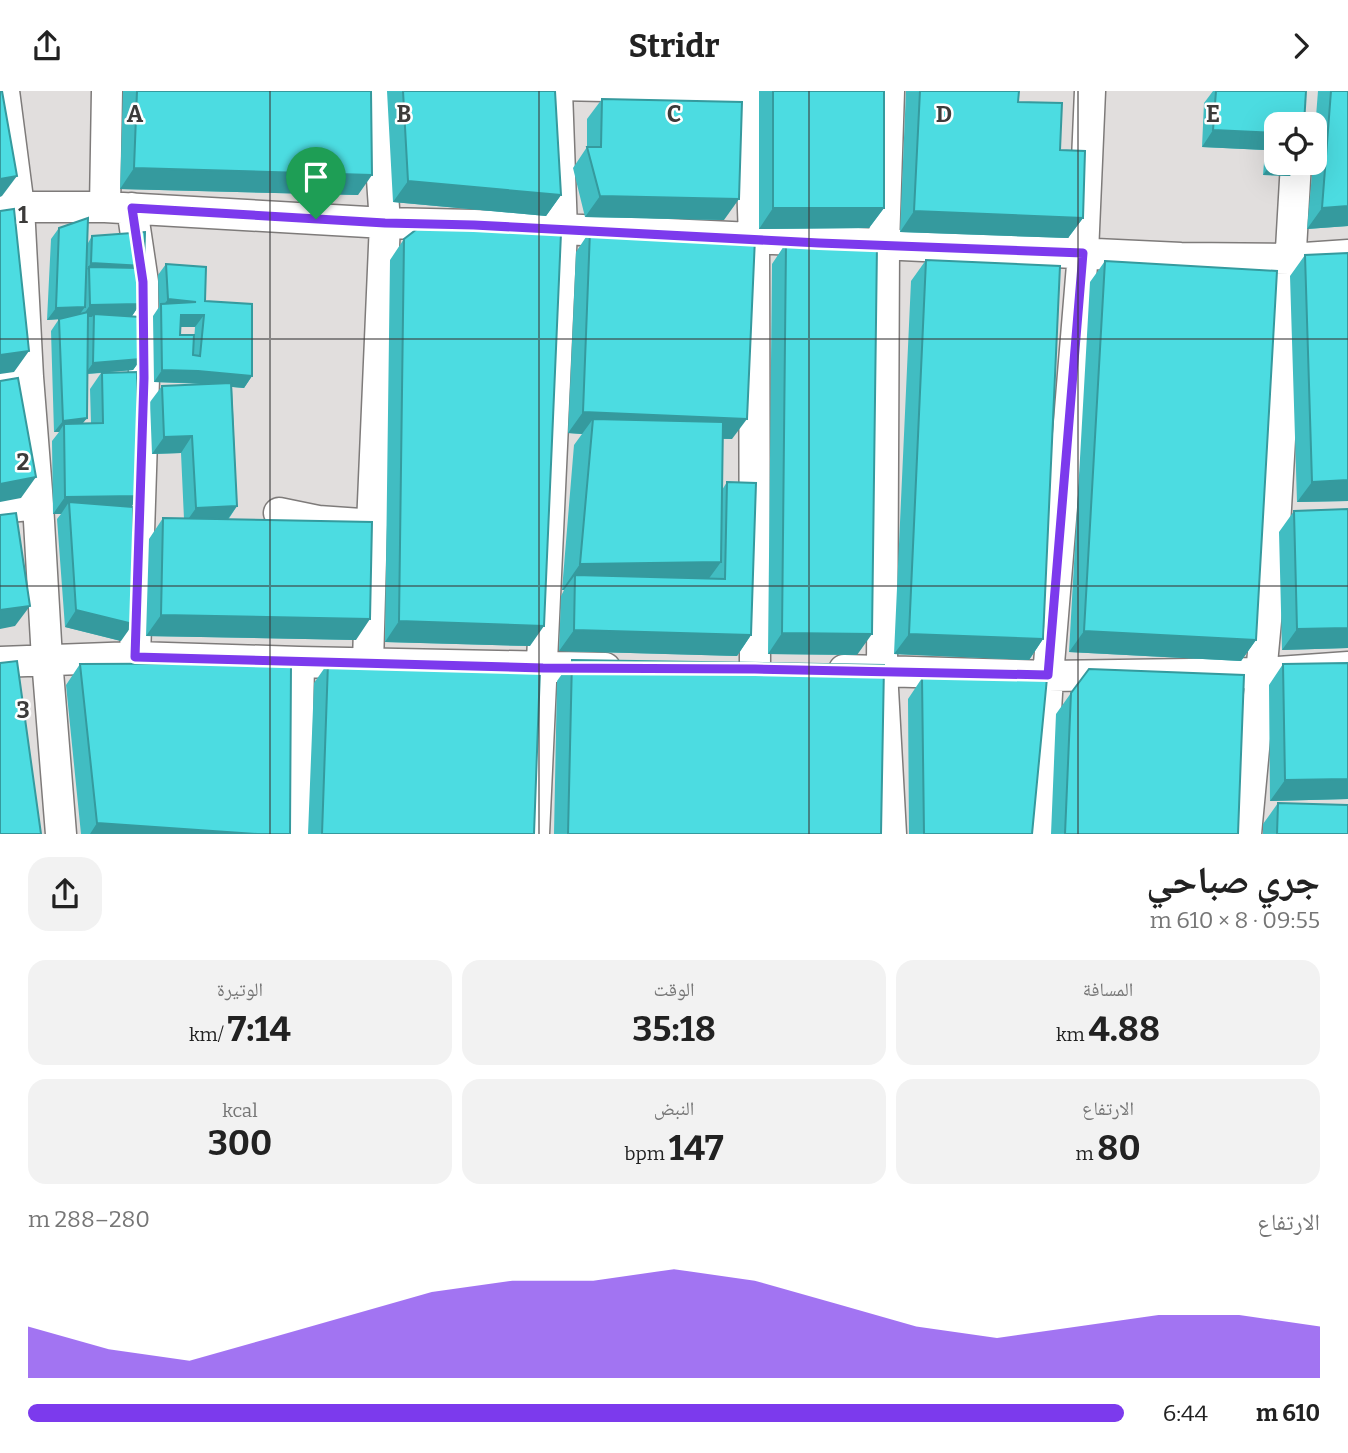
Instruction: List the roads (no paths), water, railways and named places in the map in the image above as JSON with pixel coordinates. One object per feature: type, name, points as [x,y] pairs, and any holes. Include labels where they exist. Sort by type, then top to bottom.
[{"type":"street","points":[[4,91],[14,379],[38,504],[61,834]]},
{"type":"street","points":[[107,91],[118,208],[143,282],[144,378],[135,657]]},
{"type":"street","points":[[368,663],[385,223],[376,91]]},
{"type":"street","points":[[534,834],[562,230],[557,91]]},
{"type":"street","points":[[889,91],[884,245],[881,671],[891,834]]},
{"type":"street","points":[[1039,834],[1048,675],[1083,253],[1090,91]]},
{"type":"street","points":[[749,93],[754,239],[755,669]]},
{"type":"street","points":[[1255,819],[1262,673],[1287,524],[1290,259],[1295,175]]},
{"type":"street","points":[[9,208],[118,208],[385,223],[1181,258],[1290,259],[1348,255]]},
{"type":"street","points":[[0,508],[38,504]]},
{"type":"street","points":[[279,513],[318,521],[372,524]]},
{"type":"street","points":[[0,662],[135,657],[636,668]]},
{"type":"street","points":[[296,834],[299,662]]},
{"type":"street","points":[[818,670],[1048,675],[1262,673],[1348,667]]},
{"type":"lane","points":[[557,91],[749,93]]}]
